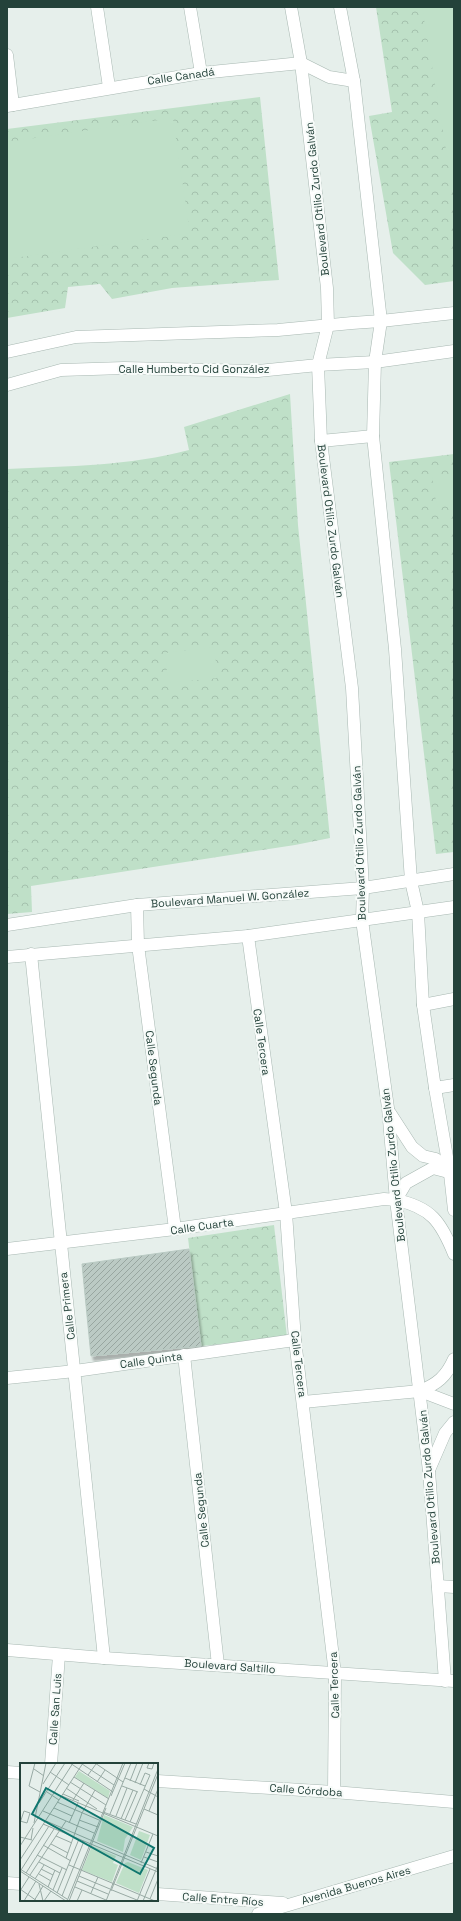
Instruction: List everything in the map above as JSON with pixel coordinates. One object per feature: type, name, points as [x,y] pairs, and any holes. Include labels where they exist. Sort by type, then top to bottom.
[{"type":"street","points":[[97,7],[109,87]]},
{"type":"street","points":[[190,7],[201,73]]},
{"type":"street","name":"Boulevard Otilio Zurdo Galván","points":[[291,7],[301,63],[327,288],[328,325],[318,364],[321,441],[352,688],[363,888],[362,920],[388,1108],[396,1200],[429,1471],[438,1586],[450,1681]]},
{"type":"street","points":[[340,7],[354,81],[381,322],[375,362],[373,436],[395,649],[410,881],[418,912],[423,1005],[434,1088],[452,1174],[454,1210]]},
{"type":"street","points":[[7,55],[10,105]]},
{"type":"street","points":[[301,63],[329,77],[354,81]]},
{"type":"street","name":"Calle Canadá","points":[[10,105],[109,87],[201,73],[301,63]]},
{"type":"street","points":[[7,352],[76,337],[278,330],[381,322],[454,313]]},
{"type":"street","name":"Calle Humberto Cid González","points":[[7,385],[61,370],[124,368],[258,371],[318,364],[375,362],[454,351]]},
{"type":"street","points":[[321,441],[373,436]]},
{"type":"street","name":"Boulevard Manuel W. González","points":[[7,924],[137,905],[363,888],[454,874]]},
{"type":"street","name":"Calle Segunda","points":[[137,905],[138,945],[175,1230]]},
{"type":"street","points":[[7,957],[248,936],[454,907]]},
{"type":"street","name":"Calle Tercera","points":[[248,936],[286,1213],[295,1340],[335,1674],[334,1792]]},
{"type":"street","name":"Calle Primera","points":[[31,954],[104,1658]]},
{"type":"street","points":[[423,1005],[454,999]]},
{"type":"street","points":[[434,1088],[454,1085]]},
{"type":"street","points":[[388,1108],[412,1147],[424,1156],[436,1160],[452,1174]]},
{"type":"street","points":[[396,1200],[406,1183],[433,1168],[452,1174]]},
{"type":"street","name":"Calle Cuarta","points":[[7,1249],[175,1230],[384,1199],[418,1205],[430,1213],[446,1235],[454,1254]]},
{"type":"street","name":"Calle Quinta","points":[[7,1378],[75,1371],[295,1340]]},
{"type":"street","name":"Calle Segunda","points":[[184,1355],[218,1665]]},
{"type":"street","points":[[303,1402],[420,1391],[439,1382],[449,1370],[454,1360]]},
{"type":"street","points":[[420,1391],[454,1404]]},
{"type":"street","points":[[429,1471],[445,1433],[454,1422]]},
{"type":"street","points":[[438,1586],[454,1587]]},
{"type":"street","name":"Boulevard Saltillo","points":[[7,1650],[59,1655],[450,1681]]},
{"type":"street","name":"Calle San Luis","points":[[51,1763],[59,1655]]},
{"type":"street","points":[[7,1772],[20,1773]]},
{"type":"street","name":"Calle Córdoba","points":[[158,1781],[334,1792],[454,1802]]},
{"type":"street","name":"Avenida Buenos Aires","points":[[258,1914],[454,1856]]},
{"type":"street","points":[[7,1883],[20,1884]]},
{"type":"street","name":"Calle Entre Ríos","points":[[158,1894],[290,1904]]},
{"type":"green space","points":[[376,7],[454,7],[454,281],[425,285],[393,253],[369,116],[392,112]]},
{"type":"green space","points":[[422,7],[454,7],[454,197]]},
{"type":"green space","points":[[260,97],[279,280],[172,288],[112,299],[100,284],[68,287],[65,308],[7,318],[7,129]]},
{"type":"green space","points":[[173,118],[190,233],[7,259],[7,142]]},
{"type":"green space","points":[[290,394],[298,525],[330,838],[295,845],[31,886],[32,912],[7,914],[7,469],[76,466],[121,462],[189,450],[184,427]]},
{"type":"green space","points":[[454,454],[454,852],[436,854],[389,462]]},
{"type":"green space","points":[[454,473],[454,504],[437,507],[432,477]]},
{"type":"green space","points":[[214,647],[218,678],[168,683],[165,653]]},
{"type":"green space","points":[[274,1225],[287,1337],[201,1346],[188,1238]]},
{"type":"building","points":[[189,1249],[201,1346],[91,1356],[82,1264]]}]
